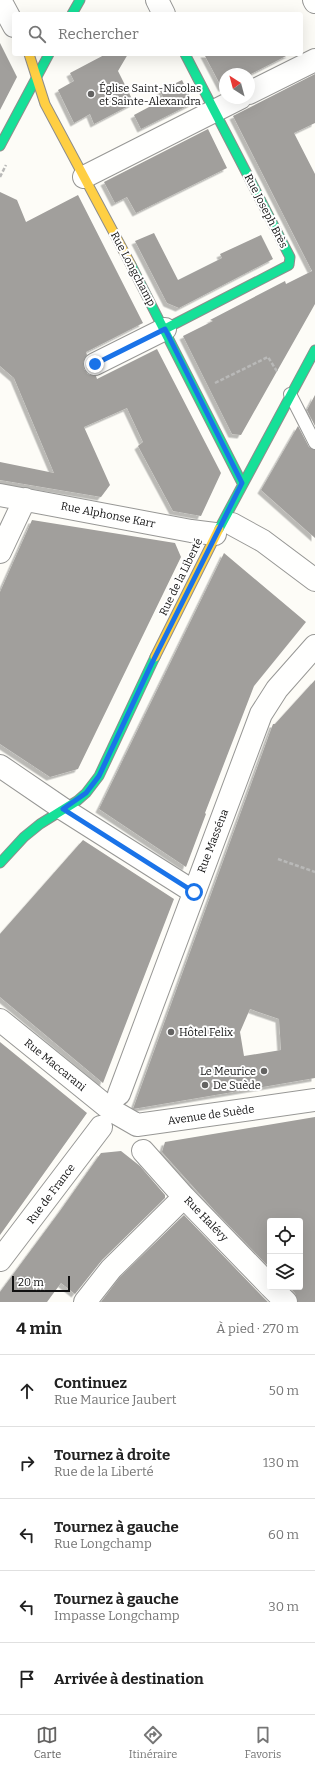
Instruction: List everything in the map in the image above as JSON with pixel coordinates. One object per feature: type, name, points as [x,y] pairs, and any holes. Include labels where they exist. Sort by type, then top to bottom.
[{"type":"street","points":[[73,12],[80,0]]},
{"type":"street","points":[[157,0],[163,12]]},
{"type":"street","name":"Rue Longchamp","points":[[30,56],[37,74],[40,90],[45,104],[165,329],[242,483]]},
{"type":"street","points":[[0,146],[48,56]]},
{"type":"street","name":"Rue Joseph Brès","points":[[165,329],[289,265],[290,257],[186,56]]},
{"type":"street","points":[[255,91],[315,60]]},
{"type":"street","points":[[84,177],[228,104]]},
{"type":"street","points":[[95,364],[165,329]]},
{"type":"street","name":"Rue de la Liberté","points":[[0,864],[24,837],[86,793],[99,776],[151,665],[224,529],[242,483],[315,350]]},
{"type":"street","name":"Rue Alphonse Karr","points":[[0,494],[191,531],[224,529]]},
{"type":"street","points":[[0,552],[24,498]]},
{"type":"street","points":[[224,529],[262,541],[315,580]]},
{"type":"street","name":"Rue Masséna","points":[[110,1111],[261,714],[277,689],[315,646]]},
{"type":"street","points":[[0,766],[63,809],[194,892]]},
{"type":"street","name":"Rue Maccarani","points":[[0,1020],[110,1111]]},
{"type":"street","name":"Avenue de Suède","points":[[110,1111],[136,1125],[315,1100]]},
{"type":"street","name":"Rue de France","points":[[0,1260],[110,1111]]},
{"type":"street","name":"Rue Halévy","points":[[143,1151],[184,1197],[267,1282]]},
{"type":"street","points":[[85,1302],[111,1269],[184,1197]]},
{"type":"street","name":"Rue Halévy","points":[[275,1290],[286,1302]]},
{"type":"lane","points":[[290,394],[315,443]]},
{"type":"path","points":[[212,384],[268,357],[278,375]]},
{"type":"path","points":[[278,859],[315,872]]},
{"type":"building","points":[[0,43],[17,77],[0,110]]},
{"type":"building","name":"Église Saint-Nicolas et Sainte-Alexandra","points":[[102,56],[127,56],[118,71],[134,103],[94,124],[90,114],[74,123],[58,90],[74,81],[70,73]]},
{"type":"building","points":[[205,56],[286,56],[255,72],[255,68],[219,68],[219,82]]},
{"type":"building","points":[[315,74],[315,123],[294,133],[315,174],[315,304],[241,435],[232,434],[183,336],[213,321],[210,320],[285,281],[286,284],[312,271],[233,116]]},
{"type":"building","points":[[182,80],[193,103],[141,129],[134,115],[164,99],[160,91]]},
{"type":"building","points":[[208,129],[227,168],[136,213],[127,197],[115,203],[104,182]]},
{"type":"building","points":[[0,192],[17,200],[26,222],[78,195],[143,323],[86,352],[87,355],[83,363],[84,369],[88,374],[96,376],[97,379],[157,349],[221,473],[201,516],[173,511],[138,446],[143,442],[127,408],[84,427],[110,485],[101,497],[0,480],[0,462],[54,473],[14,378],[0,366]]},
{"type":"building","points":[[154,233],[178,280],[222,258],[220,254],[261,235],[273,259],[179,308],[167,303],[135,241]]},
{"type":"building","points":[[315,395],[315,426],[307,410]]},
{"type":"building","points":[[298,426],[309,447],[315,450],[315,538],[261,490]]},
{"type":"building","points":[[32,520],[175,543],[181,557],[78,769],[50,777],[0,744],[0,592]]},
{"type":"building","points":[[224,553],[306,622],[254,686],[205,813],[206,814],[186,867],[99,809]]},
{"type":"building","points":[[315,680],[315,1078],[133,1109],[273,724],[275,724]],"holes":[[[250,1009],[279,1019],[281,1050],[244,1056],[240,1032]]]},
{"type":"building","points":[[83,840],[174,899],[103,1083],[0,997],[0,934]]},
{"type":"building","points":[[0,1042],[87,1113],[0,1235]]},
{"type":"building","points":[[315,1117],[315,1302],[298,1302],[295,1293],[292,1290],[303,1290],[303,1218],[267,1218],[267,1265],[215,1211],[162,1152],[165,1142]]},
{"type":"building","points":[[121,1151],[140,1166],[165,1195],[165,1198],[102,1260],[75,1294],[61,1283],[47,1302],[0,1302],[0,1292],[101,1153]]},
{"type":"building","points":[[184,1215],[268,1302],[101,1302],[120,1277]]},
{"type":"traffic: fast","points":[[73,12],[80,0]]},
{"type":"traffic: fast","points":[[0,146],[48,56]]},
{"type":"traffic: fast","points":[[165,329],[289,265],[290,257],[186,56]]},
{"type":"traffic: fast","points":[[131,265],[242,483]]},
{"type":"traffic: fast","points":[[219,529],[315,350]]},
{"type":"traffic: fast","points":[[0,863],[24,837],[40,824],[77,801],[86,793],[99,776],[155,657]]},
{"type":"traffic: slow","points":[[30,56],[45,104],[131,265]]},
{"type":"traffic: slow","points":[[155,657],[219,529]]},
{"type":"place","name":"Église Saint-Nicolas et Sainte-Alexandra","points":[[91,94]]},
{"type":"place","name":"Hôtel Felix","points":[[171,1032]]},
{"type":"place","name":"Le Meurice","points":[[264,1071]]},
{"type":"place","name":"De Suède","points":[[205,1085]]},
{"type":"route","points":[[95,364],[165,329],[242,483],[205,554],[99,776],[86,793],[63,809],[194,892]]}]
